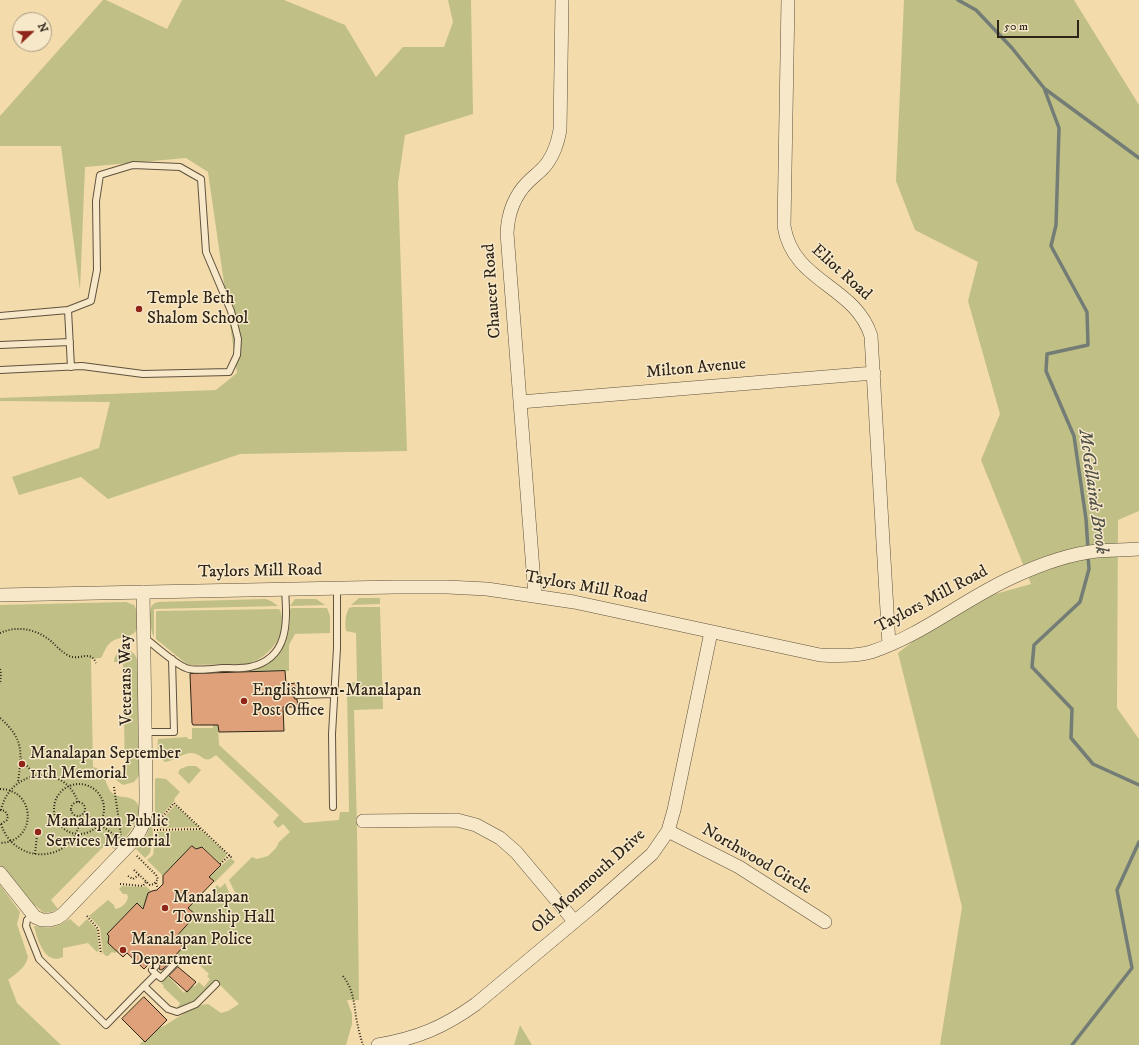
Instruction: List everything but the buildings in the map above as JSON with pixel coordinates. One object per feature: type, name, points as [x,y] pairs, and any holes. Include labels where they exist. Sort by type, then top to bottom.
[{"type":"street","name":"Chaucer Road","points":[[536,596],[507,233],[508,220],[512,206],[519,193],[548,162],[558,139],[560,130],[562,0]]},
{"type":"street","name":"Eliot Road","points":[[788,0],[785,233],[787,242],[794,255],[803,266],[854,306],[865,320],[871,336],[889,645]]},
{"type":"street","name":"Milton Avenue","points":[[520,402],[874,373]]},
{"type":"street","name":"Taylors Mill Road","points":[[0,595],[447,587],[487,589],[574,602],[830,656],[870,652],[889,645],[928,626],[1012,577],[1042,565],[1074,555],[1097,551],[1139,549]]},
{"type":"street","name":"Veterans Way","points":[[32,915],[46,920],[53,920],[60,917],[138,835],[144,825],[146,814],[143,592]]},
{"type":"street","name":"Old Monmouth Drive","points":[[378,1045],[404,1040],[426,1033],[462,1014],[574,922],[652,854],[668,831],[674,810],[711,632]]},
{"type":"street","points":[[363,821],[457,820],[476,825],[500,838],[516,852],[574,922]]},
{"type":"street","name":"Northwood Circle","points":[[668,831],[739,866],[825,922]]},
{"type":"street","points":[[0,873],[32,915]]},
{"type":"lane","points":[[0,316],[68,310],[91,301],[97,270],[96,200],[100,175],[133,165],[180,167],[201,179],[206,252],[231,311],[238,339],[237,356],[230,372],[143,374],[82,366],[0,370]]},
{"type":"lane","points":[[68,310],[71,367]]},
{"type":"lane","points":[[0,345],[70,342]]},
{"type":"lane","points":[[144,637],[184,668],[245,668],[257,665],[264,661],[277,649],[285,633],[285,589]]},
{"type":"lane","points":[[333,806],[332,734],[337,648],[337,589]]},
{"type":"lane","points":[[145,732],[174,732],[172,659]]},
{"type":"lane","points":[[297,695],[334,694]]},
{"type":"lane","points":[[32,915],[27,920],[26,924],[39,959],[106,1025],[156,974]]},
{"type":"lane","points":[[156,966],[152,970],[161,978],[168,967],[176,960]]},
{"type":"lane","points":[[144,986],[171,1011],[177,1012],[196,1004],[216,984]]},
{"type":"lane","points":[[156,1008],[161,1003]]},
{"type":"path","points":[[0,633],[17,628],[32,630],[47,638],[67,655],[77,658],[89,656],[93,658],[96,663]]},
{"type":"path","points":[[0,669],[0,684]]},
{"type":"path","points":[[0,718],[12,730],[21,749],[18,782]]},
{"type":"path","points":[[21,759],[35,775]]},
{"type":"path","points":[[35,775],[50,776],[60,780],[74,794],[78,802],[82,803],[85,810],[84,813],[80,816],[75,834],[66,845],[56,852],[44,855],[19,849],[11,842],[3,830],[1,823],[7,820],[8,816],[6,812],[0,810],[9,790],[18,782],[35,775]]},
{"type":"path","points":[[80,784],[86,785],[96,791],[103,801],[104,813],[99,824],[88,833],[70,833],[58,823],[54,813],[57,797],[64,789],[68,787],[80,784]]},
{"type":"path","points":[[84,813],[122,840],[114,787]]},
{"type":"path","points":[[0,789],[9,790],[20,797],[24,801],[28,813],[28,820],[23,832],[18,838],[11,842],[0,843]]},
{"type":"path","points":[[78,802],[74,804],[71,810],[75,815],[80,816]]},
{"type":"path","points":[[202,829],[154,828],[174,802],[231,856],[220,864]]},
{"type":"path","points":[[35,854],[37,835]]},
{"type":"path","points":[[134,852],[156,875],[158,880],[156,883],[158,889]]},
{"type":"path","points":[[134,870],[150,885],[156,883]]},
{"type":"path","points":[[128,876],[134,879],[139,875]]},
{"type":"path","points":[[120,884],[143,886],[146,882]]},
{"type":"path","points":[[87,916],[98,929],[101,954]]},
{"type":"path","points":[[343,976],[353,994],[356,1019],[363,1045]]},
{"type":"green space","points":[[103,0],[106,0],[167,29],[182,0],[284,0],[345,25],[376,77],[403,47],[444,47],[453,22],[448,0],[471,0],[473,114],[405,135],[398,183],[407,451],[240,454],[108,499],[81,477],[19,495],[12,477],[99,448],[110,402],[0,401],[0,398],[216,390],[237,373],[208,172],[186,158],[85,167],[80,290],[61,146],[0,146],[0,116]]},
{"type":"green space","points":[[904,0],[1074,0],[1139,105],[1139,511],[1118,520],[1117,708],[1139,739],[1139,1045],[940,1045],[962,907],[898,653],[963,603],[1031,584],[981,460],[1000,414],[968,301],[978,262],[915,230],[896,181]]},
{"type":"green space","points":[[359,598],[380,598],[380,604],[351,605]]},
{"type":"green space","points":[[266,599],[278,606],[154,609],[154,637],[152,631],[150,611],[151,607],[158,602]]},
{"type":"green space","points":[[295,599],[316,599],[325,605],[290,606]]},
{"type":"green space","points":[[126,602],[134,605],[136,609],[138,627],[136,631],[129,636],[111,642],[101,658],[91,659],[93,767],[103,774],[107,786],[112,793],[116,796],[132,799],[137,804],[139,810],[138,817],[130,832],[116,848],[114,849],[107,843],[51,900],[58,909],[44,913],[34,906],[0,867],[0,605]]},
{"type":"green space","points":[[380,607],[383,709],[354,710],[359,1000],[347,1000],[352,1014],[352,1024],[346,1045],[139,1045],[155,1029],[164,1026],[191,1009],[208,1004],[221,1013],[228,1011],[239,1004],[215,980],[195,1000],[178,1007],[180,1003],[163,987],[164,986],[161,983],[168,976],[184,993],[192,984],[194,987],[199,982],[204,987],[210,979],[207,976],[209,974],[189,955],[184,960],[177,953],[174,939],[196,916],[188,908],[198,898],[203,903],[211,901],[216,895],[215,888],[217,885],[220,888],[225,883],[234,903],[239,901],[229,880],[252,857],[257,859],[268,856],[276,848],[279,842],[290,832],[283,824],[278,828],[273,822],[279,815],[216,755],[212,758],[206,759],[190,753],[165,762],[157,755],[158,739],[187,737],[188,739],[192,739],[192,728],[213,728],[213,725],[218,725],[219,745],[304,823],[339,820],[340,812],[349,812],[347,685],[348,683],[357,682],[356,633],[346,631],[345,622],[349,608]]},
{"type":"green space","points":[[327,608],[330,616],[330,633],[295,634],[289,645],[289,671],[250,672],[270,661],[282,648],[289,631],[290,609]]},
{"type":"green space","points":[[280,610],[282,619],[282,627],[276,643],[264,655],[249,664],[188,665],[156,639],[157,611]]},
{"type":"green space","points":[[125,650],[134,654],[138,663],[139,774],[134,782],[123,785],[116,780],[116,773],[125,773],[123,662],[114,662],[117,654]]},
{"type":"green space","points":[[188,766],[196,766],[201,770],[189,784],[178,773],[180,769]]},
{"type":"green space","points":[[155,779],[166,779],[180,792],[155,823]]},
{"type":"green space","points":[[175,805],[199,827],[159,828],[157,826]]},
{"type":"green space","points":[[152,822],[153,835],[150,853],[145,858],[136,849],[146,837]]},
{"type":"green space","points":[[201,830],[226,853],[226,856],[221,862],[219,862],[203,847],[199,848],[199,852],[192,846],[163,876],[147,860],[153,855],[157,832]]},
{"type":"green space","points":[[229,859],[232,859],[235,862],[215,882],[209,877]]},
{"type":"green space","points":[[0,885],[20,912],[17,924],[28,957],[21,970],[8,979],[17,1003],[61,1045],[0,1045]]},
{"type":"green space","points":[[122,886],[146,886],[151,891],[147,895],[147,903],[142,908],[137,903],[107,934],[113,939],[108,940],[109,943],[117,951],[106,956],[103,953],[100,928],[89,916],[108,900],[114,905],[115,909],[123,905],[128,897],[127,894],[123,894],[119,889]]},
{"type":"green space","points":[[70,919],[79,927],[87,919],[97,930],[99,950],[97,952],[88,943],[63,948],[63,957],[57,959],[51,958],[43,950],[37,938],[34,926],[54,927]]},
{"type":"green space","points":[[520,1025],[532,1045],[514,1045]]},
{"type":"waterway","name":"McGellairds Brook","points":[[958,0],[976,10],[1012,48],[1044,88],[1059,128],[1056,225],[1051,246],[1087,312],[1088,345],[1047,354],[1046,371],[1074,436],[1086,519],[1088,549]]},
{"type":"waterway","points":[[1045,89],[1139,158]]},
{"type":"waterway","name":"McGellairds Brook","points":[[1088,556],[1089,569],[1080,602],[1034,645],[1032,667],[1072,709],[1071,738],[1093,764],[1139,785]]},
{"type":"waterway","name":"McGellairds Brook","points":[[1072,1045],[1132,968],[1117,890],[1139,842]]},
{"type":"place","name":"Temple Beth Shalom School","points":[[139,309]]},
{"type":"place","name":"Englishtown-Manalapan Post Office","points":[[244,701]]},
{"type":"place","name":"Manalapan September 11th Memorial","points":[[22,764]]},
{"type":"place","name":"Manalapan Public Services Memorial","points":[[38,832]]},
{"type":"place","name":"Manalapan Township Hall","points":[[165,908]]},
{"type":"place","name":"Manalapan Police Department","points":[[123,950]]}]
